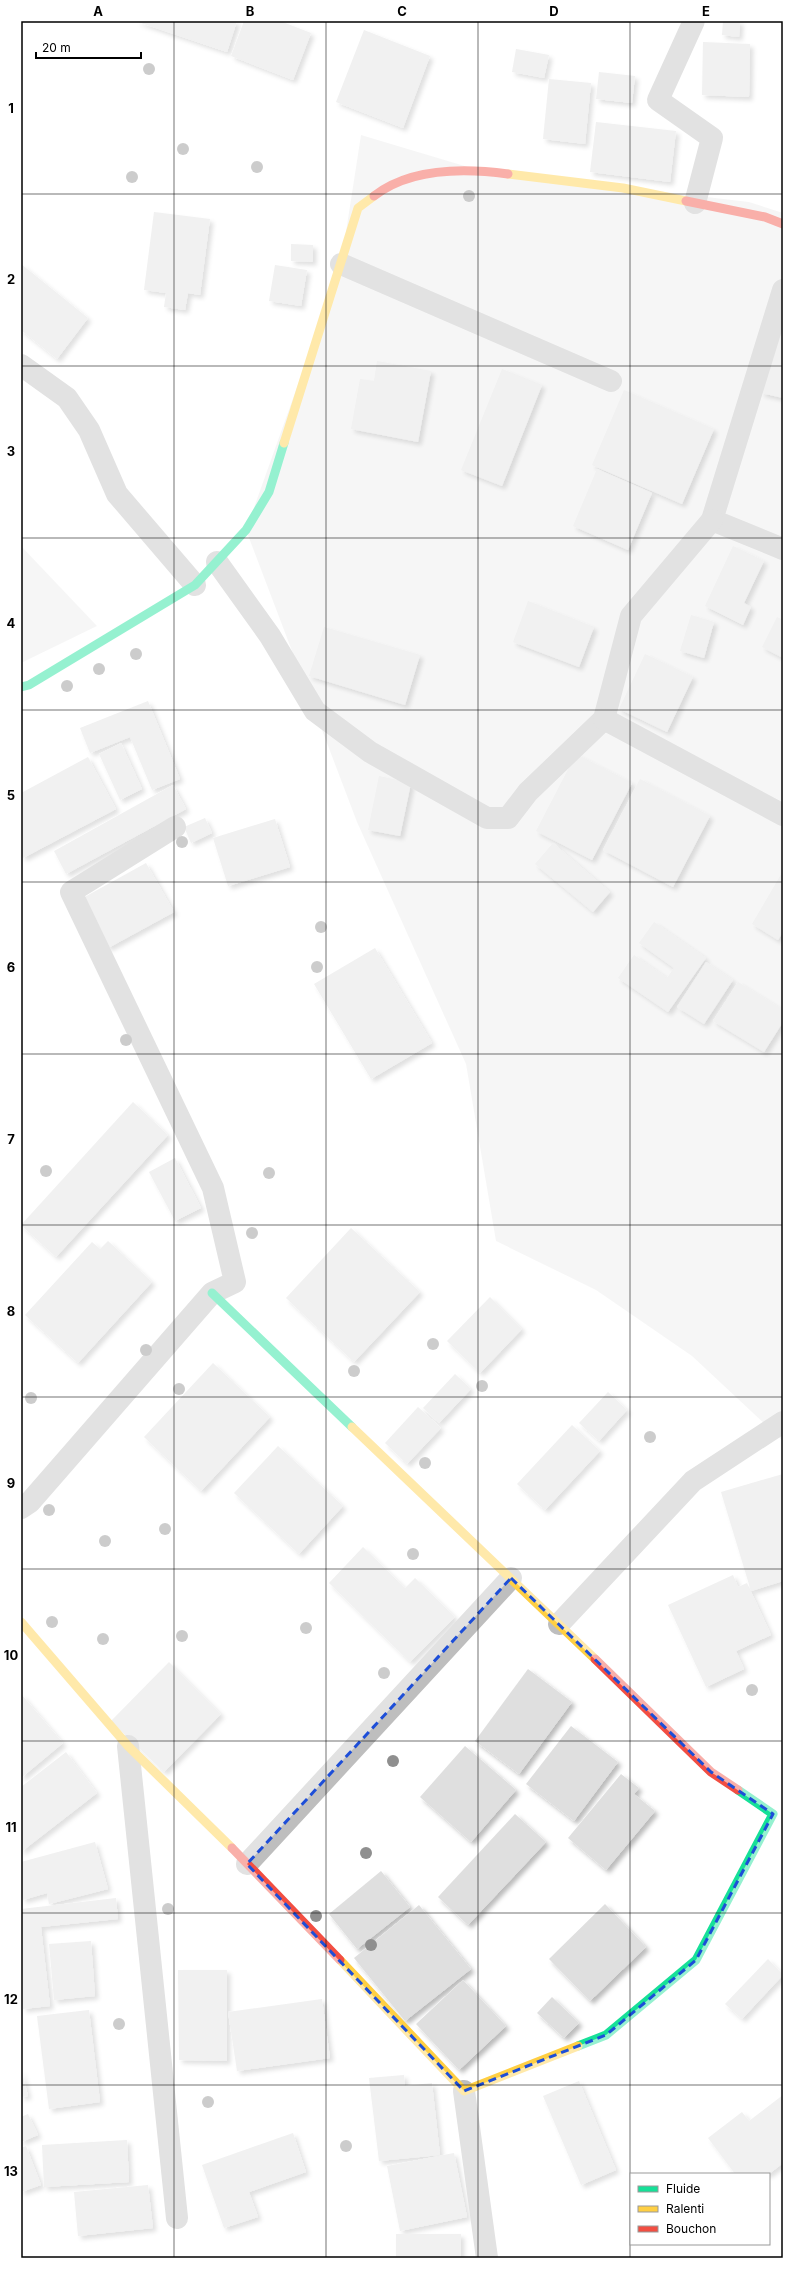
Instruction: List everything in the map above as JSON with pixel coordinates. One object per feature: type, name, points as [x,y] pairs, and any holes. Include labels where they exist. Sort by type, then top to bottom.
[{"type":"street","points":[[694,21],[658,100],[712,138],[695,203]]},
{"type":"street","points":[[21,687],[29,685],[195,585],[246,530],[269,492],[358,208],[384,188],[418,175],[478,170],[623,188],[765,217],[783,224]]},
{"type":"street","points":[[341,264],[611,382]]},
{"type":"street","points":[[217,562],[270,636],[315,711],[370,752],[488,818],[508,818],[528,792],[604,719],[631,616],[712,520],[783,290]]},
{"type":"street","points":[[21,365],[67,398],[89,430],[117,494],[195,585]]},
{"type":"street","points":[[712,520],[783,549]]},
{"type":"street","points":[[604,719],[783,815]]},
{"type":"street","points":[[21,1508],[30,1502],[212,1293],[235,1282],[213,1188],[71,892],[176,827]]},
{"type":"street","points":[[212,1293],[559,1624],[711,1772],[773,1814],[696,1960],[606,2035],[464,2091]]},
{"type":"street","points":[[559,1624],[693,1481],[783,1422]]},
{"type":"street","points":[[247,1864],[511,1578]]},
{"type":"street","points":[[21,1622],[128,1746],[247,1864],[464,2091],[487,2258]]},
{"type":"street","points":[[128,1746],[177,2218]]},
{"type":"highlighted area","points":[[511,1578],[711,1772],[773,1814],[696,1960],[606,2035],[464,2091],[247,1864]]},
{"type":"shaded area","points":[[361,135],[478,170],[749,202],[783,213],[783,1441],[692,1356],[596,1290],[496,1241],[466,1064],[357,822],[246,530],[341,264]]},
{"type":"shaded area","points":[[21,546],[97,626],[21,663]]},
{"type":"building","points":[[135,21],[237,21],[227,52]]},
{"type":"building","points":[[244,21],[280,21],[311,33],[293,80],[231,56]]},
{"type":"building","points":[[723,21],[740,21],[739,37],[722,35]]},
{"type":"building","points":[[364,30],[430,56],[403,128],[336,102]]},
{"type":"building","points":[[703,42],[750,44],[749,97],[702,95]]},
{"type":"building","points":[[516,49],[549,55],[544,78],[512,72]]},
{"type":"building","points":[[599,72],[635,76],[632,103],[596,99]]},
{"type":"building","points":[[549,79],[591,83],[585,144],[543,139]]},
{"type":"building","points":[[596,122],[676,131],[670,182],[590,172]]},
{"type":"building","points":[[154,212],[210,219],[200,295],[188,293],[185,310],[164,307],[166,293],[144,290]]},
{"type":"building","points":[[291,244],[313,245],[313,262],[291,261]]},
{"type":"building","points":[[21,264],[88,318],[57,359],[21,330]]},
{"type":"building","points":[[275,265],[307,270],[301,306],[269,301]]},
{"type":"building","points":[[783,310],[783,398],[761,393]]},
{"type":"building","points":[[377,361],[431,371],[418,442],[351,429],[360,379],[374,381]]},
{"type":"building","points":[[502,369],[542,385],[502,486],[461,470]]},
{"type":"building","points":[[624,390],[714,429],[682,504],[592,465]]},
{"type":"building","points":[[597,469],[652,493],[628,550],[573,526]]},
{"type":"building","points":[[733,546],[764,561],[744,603],[751,607],[743,625],[705,606]]},
{"type":"building","points":[[528,601],[594,627],[579,667],[513,642]]},
{"type":"building","points":[[691,615],[714,622],[704,658],[680,651]]},
{"type":"building","points":[[777,617],[783,620],[783,658],[762,647]]},
{"type":"building","points":[[324,627],[420,655],[405,705],[309,676]]},
{"type":"building","points":[[645,654],[693,677],[667,732],[619,709]]},
{"type":"building","points":[[148,701],[180,779],[152,790],[130,737],[90,753],[80,728]]},
{"type":"building","points":[[121,743],[142,789],[120,800],[99,754]]},
{"type":"building","points":[[576,754],[632,783],[592,860],[536,831]]},
{"type":"building","points":[[88,757],[116,809],[23,858],[21,853],[21,788],[23,792]]},
{"type":"building","points":[[379,776],[411,783],[400,836],[368,830]]},
{"type":"building","points":[[640,779],[710,816],[673,887],[603,850]]},
{"type":"building","points":[[173,785],[186,809],[66,874],[54,851]]},
{"type":"building","points":[[205,818],[212,833],[191,843],[184,827]]},
{"type":"building","points":[[275,819],[290,867],[228,886],[213,838]]},
{"type":"building","points":[[553,843],[610,892],[593,912],[535,864]]},
{"type":"building","points":[[146,863],[174,912],[108,948],[81,899]]},
{"type":"building","points":[[783,871],[783,932],[778,940],[752,924]]},
{"type":"building","points":[[654,922],[706,958],[668,1012],[618,978],[634,955],[667,978],[674,968],[639,943]]},
{"type":"building","points":[[375,948],[432,1043],[371,1079],[314,984]]},
{"type":"building","points":[[706,962],[733,980],[704,1024],[677,1007]]},
{"type":"building","points":[[738,982],[783,1010],[783,1022],[764,1052],[713,1021]]},
{"type":"building","points":[[133,1102],[168,1135],[56,1257],[21,1225]]},
{"type":"building","points":[[175,1158],[201,1208],[175,1221],[149,1172]]},
{"type":"building","points":[[351,1228],[420,1292],[354,1362],[286,1298]]},
{"type":"building","points":[[108,1241],[152,1282],[78,1363],[25,1315],[92,1242],[100,1249]]},
{"type":"building","points":[[490,1297],[522,1329],[480,1373],[447,1341]]},
{"type":"building","points":[[213,1363],[270,1417],[201,1491],[144,1437]]},
{"type":"building","points":[[455,1374],[471,1389],[439,1423],[423,1408]]},
{"type":"building","points":[[608,1392],[627,1410],[599,1441],[579,1423]]},
{"type":"building","points":[[418,1407],[441,1428],[407,1464],[385,1443]]},
{"type":"building","points":[[572,1425],[600,1451],[545,1510],[517,1484]]},
{"type":"building","points":[[278,1446],[343,1506],[299,1554],[234,1493]]},
{"type":"building","points":[[783,1474],[783,1581],[751,1591],[721,1492]]},
{"type":"building","points":[[363,1547],[405,1588],[415,1578],[455,1617],[410,1662],[329,1583]]},
{"type":"building","points":[[733,1575],[738,1587],[747,1583],[771,1635],[736,1651],[744,1669],[706,1687],[668,1605]]},
{"type":"building","points":[[169,1662],[221,1714],[164,1772],[111,1721]]},
{"type":"building","points":[[528,1669],[572,1702],[519,1774],[475,1741]]},
{"type":"building","points":[[21,1694],[63,1743],[21,1778]]},
{"type":"building","points":[[571,1726],[618,1762],[574,1821],[526,1784]]},
{"type":"building","points":[[465,1746],[516,1790],[471,1842],[420,1797]]},
{"type":"building","points":[[66,1752],[97,1793],[21,1852],[21,1787]]},
{"type":"building","points":[[621,1774],[639,1788],[634,1794],[655,1811],[606,1870],[568,1838]]},
{"type":"building","points":[[515,1814],[546,1842],[468,1925],[438,1897]]},
{"type":"building","points":[[95,1842],[108,1889],[49,1904],[47,1893],[23,1900],[21,1893],[21,1862]]},
{"type":"building","points":[[381,1871],[410,1907],[357,1949],[329,1914]]},
{"type":"building","points":[[116,1898],[118,1919],[41,1927],[50,2006],[23,2009],[21,1991],[21,1909]]},
{"type":"building","points":[[605,1904],[646,1947],[590,2001],[549,1959]]},
{"type":"building","points":[[419,1905],[471,1969],[405,2021],[354,1958]]},
{"type":"building","points":[[91,1941],[95,1996],[54,2000],[49,1944]]},
{"type":"building","points":[[768,1959],[783,1975],[742,2019],[725,2004]]},
{"type":"building","points":[[178,1970],[227,1970],[227,2061],[179,2060]]},
{"type":"building","points":[[463,1980],[506,2026],[459,2070],[416,2024]]},
{"type":"building","points":[[552,1997],[579,2023],[564,2038],[537,2013]]},
{"type":"building","points":[[322,1999],[330,2058],[237,2071],[228,2012]]},
{"type":"building","points":[[89,2010],[100,2102],[49,2109],[37,2016]]},
{"type":"building","points":[[21,2069],[28,2096],[21,2097]]},
{"type":"building","points":[[404,2075],[405,2086],[432,2083],[440,2155],[379,2161],[369,2078]]},
{"type":"building","points":[[579,2081],[616,2170],[581,2185],[543,2096]]},
{"type":"building","points":[[783,2095],[783,2163],[770,2173],[734,2173],[708,2138],[742,2112],[749,2121]]},
{"type":"building","points":[[28,2114],[38,2135],[21,2142],[21,2117]]},
{"type":"building","points":[[293,2133],[306,2172],[249,2192],[258,2217],[224,2228],[202,2165]]},
{"type":"building","points":[[127,2140],[129,2182],[44,2187],[42,2145]]},
{"type":"building","points":[[26,2146],[41,2185],[21,2192],[21,2148]]},
{"type":"building","points":[[454,2153],[467,2217],[400,2231],[387,2166]]},
{"type":"building","points":[[148,2185],[153,2228],[78,2236],[74,2192]]},
{"type":"building","points":[[396,2234],[461,2234],[461,2258],[396,2258]]},
{"type":"traffic: fast","points":[[21,687],[29,685],[195,585],[246,530],[269,492],[284,443]]},
{"type":"traffic: fast","points":[[212,1293],[352,1427]]},
{"type":"traffic: fast","points":[[578,2046],[606,2035],[696,1960],[773,1814],[738,1790]]},
{"type":"traffic: slow","points":[[508,174],[623,188],[686,201]]},
{"type":"traffic: slow","points":[[284,443],[358,208],[374,196]]},
{"type":"traffic: slow","points":[[352,1427],[595,1659]]},
{"type":"traffic: slow","points":[[21,1622],[128,1746],[232,1848]]},
{"type":"traffic: slow","points":[[340,1960],[464,2091],[578,2046]]},
{"type":"traffic: jam","points":[[374,196],[388,187],[404,180],[438,172],[474,171],[508,174]]},
{"type":"traffic: jam","points":[[686,201],[765,217],[783,224]]},
{"type":"traffic: jam","points":[[595,1659],[711,1772],[738,1790]]},
{"type":"traffic: jam","points":[[232,1848],[340,1960]]}]
